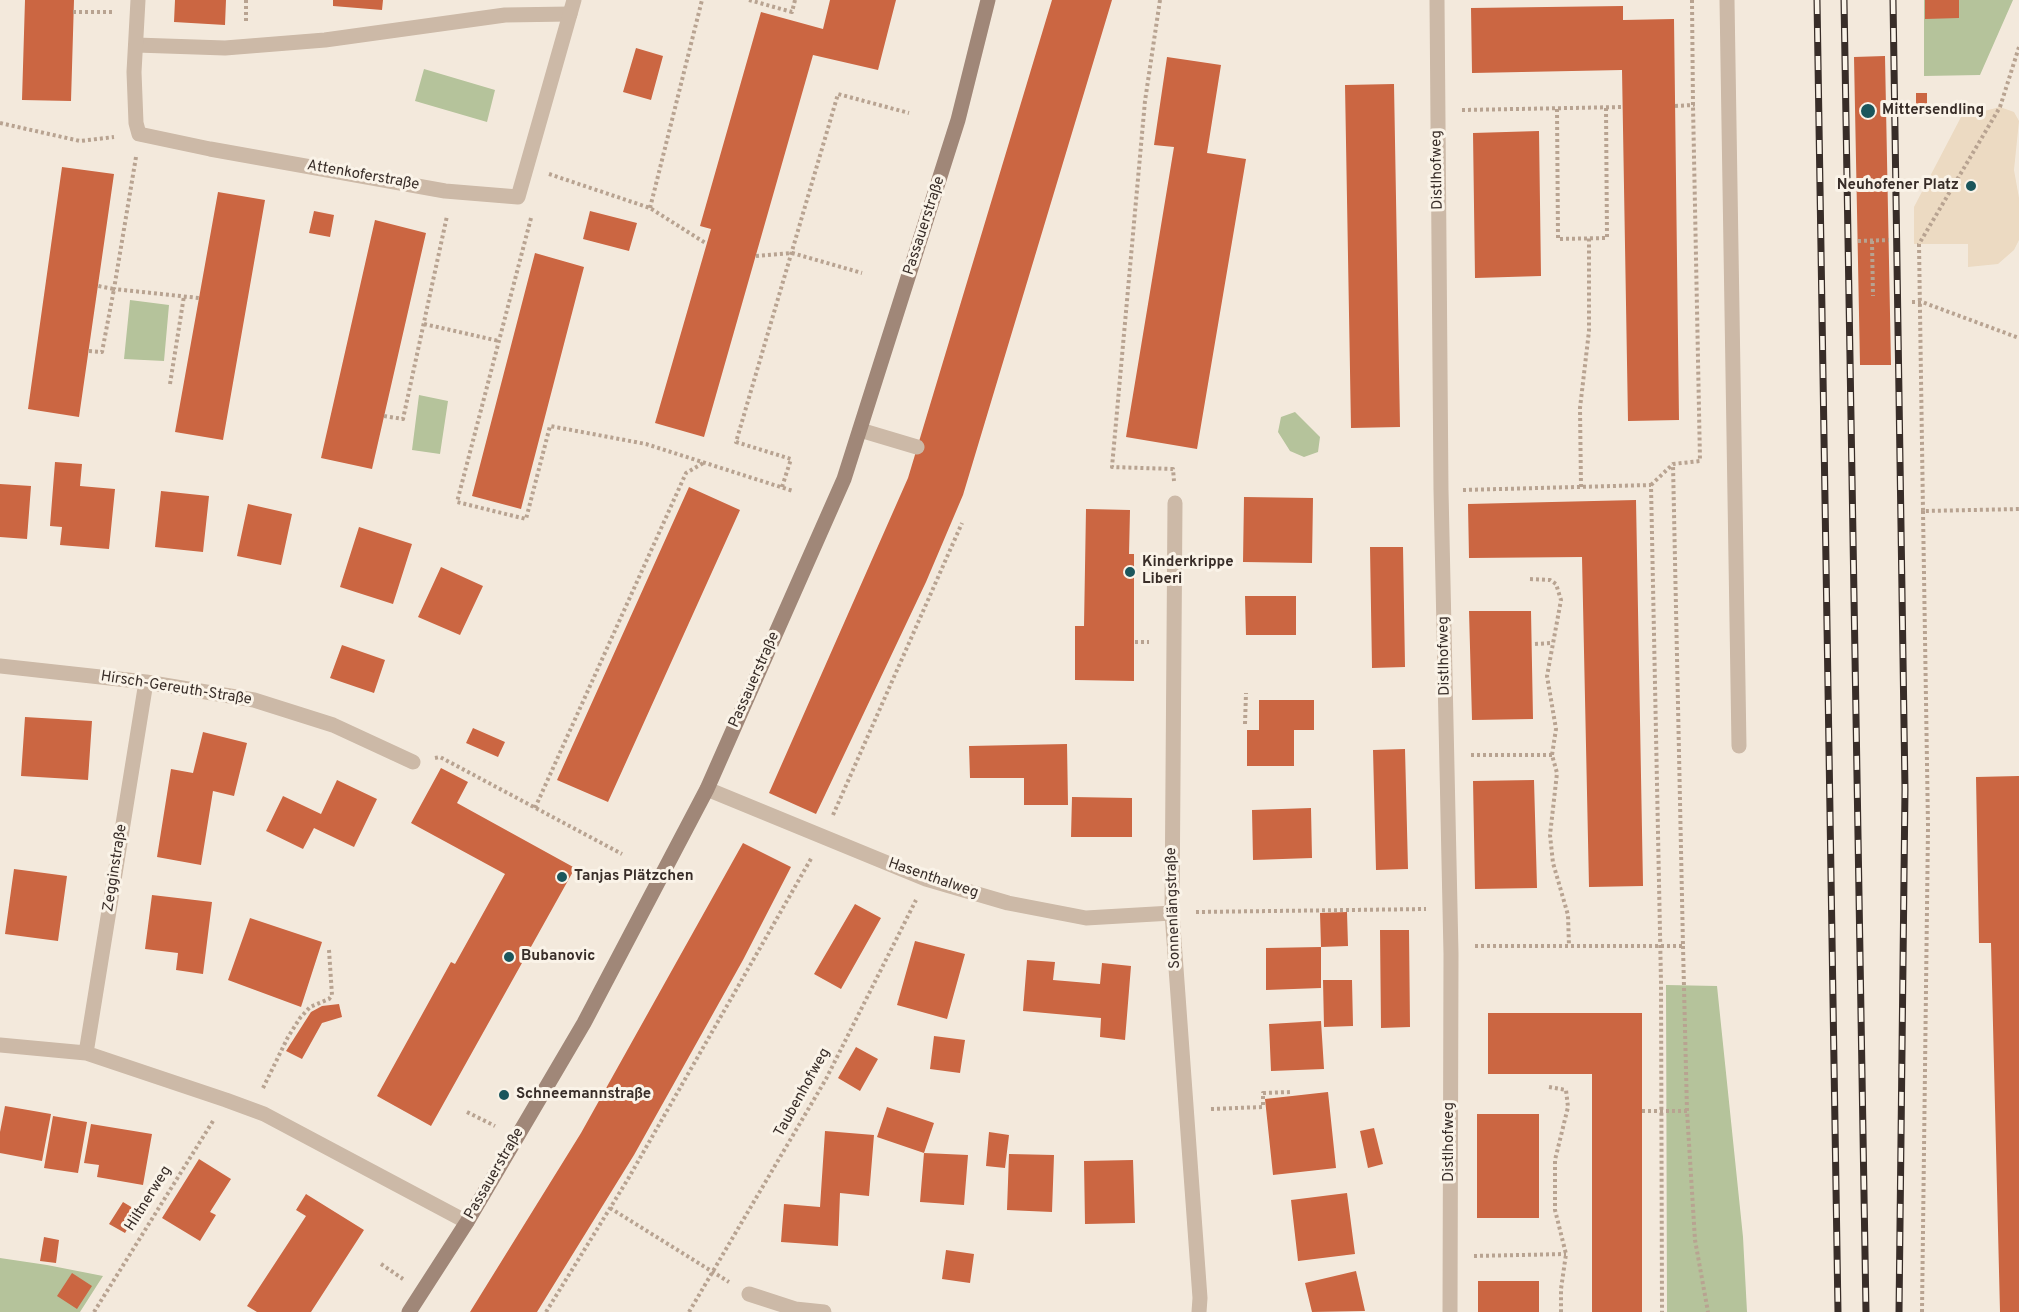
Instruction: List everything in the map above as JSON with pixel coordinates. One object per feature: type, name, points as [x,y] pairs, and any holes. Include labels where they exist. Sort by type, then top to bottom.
[{"type":"street","name":"Passauerstraße","points":[[409,1312],[468,1222],[585,1023],[707,789],[843,479],[958,120],[988,0]]},
{"type":"street","name":"Distlhofweg","points":[[1437,0],[1441,490],[1450,909],[1450,1312]]},
{"type":"street","points":[[1727,0],[1739,746]]},
{"type":"street","points":[[138,6],[136,123],[139,134]]},
{"type":"street","points":[[136,45],[225,48],[326,40],[572,7],[518,197]]},
{"type":"street","name":"Attenkoferstraße","points":[[139,134],[210,149],[453,191],[518,197]]},
{"type":"street","points":[[860,430],[917,447]]},
{"type":"street","name":"Sonnenlängstraße","points":[[1175,503],[1172,913],[1200,1298],[1199,1312]]},
{"type":"street","name":"Hirsch-Gereuth-Straße","points":[[0,666],[146,682],[254,699],[333,725],[413,762]]},
{"type":"street","name":"Zegginstraße","points":[[86,1053],[146,682]]},
{"type":"street","name":"Hasenthalweg","points":[[707,789],[926,879],[1008,903],[1086,918],[1172,913]]},
{"type":"street","points":[[0,1045],[86,1053],[253,1110],[468,1222]]},
{"type":"street","points":[[749,1294],[795,1309],[824,1312]]},
{"type":"path","points":[[650,208],[702,0]]},
{"type":"path","points":[[749,0],[792,12],[795,0]]},
{"type":"path","points":[[1160,0],[1145,101],[1112,467],[1173,469],[1175,503]]},
{"type":"path","points":[[1441,490],[1651,485],[1673,464],[1700,461],[1692,0]]},
{"type":"path","points":[[74,12],[138,6]]},
{"type":"path","points":[[1922,1312],[1928,827],[1919,244],[2000,107],[2019,47]]},
{"type":"path","points":[[782,487],[790,459],[736,442],[838,94],[909,113]]},
{"type":"path","points":[[1675,106],[1694,105]]},
{"type":"path","points":[[1557,109],[1558,239],[1607,238],[1606,107]]},
{"type":"path","points":[[1437,110],[1623,107]]},
{"type":"path","points":[[0,123],[80,141],[139,134],[102,352],[88,351]]},
{"type":"path","points":[[528,167],[650,208],[707,244]]},
{"type":"path","points":[[384,416],[403,419],[453,191]]},
{"type":"path","points":[[518,197],[532,214],[457,502],[526,519],[550,426],[646,444],[706,461],[793,491]]},
{"type":"path","points":[[1581,487],[1579,428],[1589,332],[1589,238]]},
{"type":"path","points":[[1857,241],[1889,240]]},
{"type":"path","points":[[1872,241],[1873,296]]},
{"type":"path","points":[[756,256],[792,253],[862,273]]},
{"type":"path","points":[[98,286],[199,298]]},
{"type":"path","points":[[170,384],[184,296]]},
{"type":"path","points":[[1912,302],[1920,302],[2019,338]]},
{"type":"path","points":[[424,324],[499,341]]},
{"type":"path","points":[[535,808],[686,473],[706,461]]},
{"type":"path","points":[[1673,464],[1687,1111],[1695,1240],[1708,1312]]},
{"type":"path","points":[[1651,485],[1661,946],[1662,1312]]},
{"type":"path","points":[[1923,511],[2019,509]]},
{"type":"path","points":[[546,1312],[610,1208],[823,836],[962,523]]},
{"type":"path","points":[[1530,579],[1550,580],[1560,590],[1560,609],[1547,676],[1556,729],[1552,755],[1557,772],[1551,851],[1568,915],[1569,946]]},
{"type":"path","points":[[1535,644],[1552,644]]},
{"type":"path","points":[[1245,724],[1246,693]]},
{"type":"path","points":[[1447,755],[1552,755]]},
{"type":"path","points":[[413,762],[440,757],[622,854]]},
{"type":"path","name":"Taubenhofweg","points":[[689,1312],[826,1079],[926,879]]},
{"type":"path","points":[[1172,913],[1450,909]]},
{"type":"path","points":[[1450,946],[1683,946]]},
{"type":"path","points":[[253,1110],[288,1037],[300,1018],[310,1007],[329,999],[332,994],[329,950]]},
{"type":"path","points":[[1549,1087],[1566,1090],[1568,1107],[1555,1160],[1555,1210],[1566,1254],[1561,1289],[1561,1312]]},
{"type":"path","points":[[1186,1110],[1263,1107],[1263,1093],[1291,1092]]},
{"type":"path","name":"Hiltnerweg","points":[[94,1312],[226,1100]]},
{"type":"path","points":[[1642,1111],[1687,1111]]},
{"type":"path","points":[[467,1112],[495,1126]]},
{"type":"path","points":[[610,1208],[714,1272]]},
{"type":"path","points":[[1450,1256],[1566,1254]]},
{"type":"green space","points":[[1924,0],[2013,0],[1980,75],[1924,76]]},
{"type":"green space","points":[[424,69],[495,90],[487,122],[415,101]]},
{"type":"green space","points":[[130,300],[169,305],[164,361],[124,359]]},
{"type":"green space","points":[[419,395],[448,401],[440,454],[412,450]]},
{"type":"green space","points":[[1295,412],[1320,437],[1318,452],[1304,457],[1290,451],[1278,432],[1281,417]]},
{"type":"green space","points":[[1666,985],[1717,986],[1743,1237],[1747,1312],[1667,1312]]},
{"type":"green space","points":[[0,1258],[103,1276],[80,1312],[0,1312]]},
{"type":"shaded area","name":"Neuhofener Platz","points":[[2000,107],[2014,112],[2019,121],[2014,170],[2019,198],[2019,240],[2014,250],[1998,264],[1968,267],[1968,244],[1914,244],[1914,207],[1961,117]]},
{"type":"building","points":[[25,0],[74,0],[71,101],[22,100]]},
{"type":"building","points":[[175,0],[226,0],[225,25],[174,22]]},
{"type":"building","points":[[333,0],[383,0],[382,10],[333,6]]},
{"type":"building","points":[[830,0],[896,0],[878,70],[813,55],[704,437],[655,423],[711,229],[700,226],[761,12],[823,29]]},
{"type":"building","points":[[1052,0],[1112,0],[963,495],[926,582],[816,814],[769,793],[908,478]]},
{"type":"building","points":[[1925,0],[1959,0],[1959,18],[1925,19]]},
{"type":"building","points":[[1623,6],[1623,20],[1674,19],[1679,420],[1628,421],[1622,70],[1472,73],[1471,8]]},
{"type":"building","points":[[636,48],[663,56],[651,100],[623,92]]},
{"type":"building","points":[[1885,56],[1891,365],[1860,365],[1854,57]]},
{"type":"building","points":[[1167,57],[1221,65],[1207,153],[1246,159],[1197,449],[1126,437],[1174,147],[1154,145]]},
{"type":"building","points":[[1394,84],[1400,427],[1351,428],[1345,85]]},
{"type":"building","points":[[1916,93],[1927,93],[1927,110],[1916,110]]},
{"type":"building","points":[[1539,131],[1541,276],[1475,278],[1473,133]]},
{"type":"building","points":[[62,167],[114,174],[79,417],[28,409]]},
{"type":"building","points":[[218,192],[265,200],[223,440],[175,432]]},
{"type":"building","points":[[314,211],[334,215],[330,237],[309,233]]},
{"type":"building","points":[[590,211],[637,223],[629,251],[583,239]]},
{"type":"building","points":[[375,220],[426,233],[372,469],[321,458]]},
{"type":"building","points":[[535,253],[584,267],[521,509],[472,496]]},
{"type":"building","points":[[55,462],[82,464],[80,486],[115,489],[109,549],[60,545],[62,527],[50,526]]},
{"type":"building","points":[[0,484],[31,486],[27,539],[0,537]]},
{"type":"building","points":[[689,487],[740,510],[608,802],[557,780]]},
{"type":"building","points":[[161,491],[209,496],[203,552],[155,547]]},
{"type":"building","points":[[1244,497],[1313,498],[1312,563],[1243,562]]},
{"type":"building","points":[[1636,500],[1643,886],[1589,887],[1582,557],[1469,558],[1468,504]]},
{"type":"building","points":[[248,504],[292,514],[281,565],[237,556]]},
{"type":"building","points":[[1086,509],[1130,510],[1129,554],[1134,554],[1134,681],[1075,680],[1075,626],[1084,626]]},
{"type":"building","points":[[359,527],[412,544],[393,604],[340,587]]},
{"type":"building","points":[[1370,547],[1403,547],[1405,667],[1372,668]]},
{"type":"building","points":[[441,567],[483,586],[460,635],[418,617]]},
{"type":"building","points":[[1245,596],[1296,596],[1296,635],[1246,635]]},
{"type":"building","points":[[1469,611],[1531,611],[1533,719],[1472,720]]},
{"type":"building","points":[[342,645],[385,660],[374,693],[330,678]]},
{"type":"building","points":[[1259,700],[1314,700],[1314,730],[1294,730],[1294,766],[1247,766],[1247,730],[1259,730]]},
{"type":"building","points":[[25,717],[92,721],[88,780],[21,776]]},
{"type":"building","points":[[473,728],[505,742],[498,757],[466,743]]},
{"type":"building","points":[[203,732],[247,743],[234,796],[213,791],[201,865],[157,857],[171,769],[193,773]]},
{"type":"building","points":[[1067,744],[1068,805],[1024,805],[1024,778],[970,778],[969,746]]},
{"type":"building","points":[[1405,749],[1408,869],[1376,870],[1373,750]]},
{"type":"building","points":[[441,768],[468,782],[457,803],[575,868],[431,1126],[377,1096],[451,962],[455,964],[505,874],[411,823]]},
{"type":"building","points":[[2019,776],[2019,1312],[2000,1312],[1991,943],[1979,943],[1976,777]]},
{"type":"building","points":[[337,780],[377,799],[354,847],[314,828],[303,849],[266,831],[283,796],[321,814]]},
{"type":"building","points":[[1534,780],[1537,888],[1475,889],[1473,781]]},
{"type":"building","points":[[1072,797],[1132,798],[1132,837],[1071,837]]},
{"type":"building","points":[[1311,808],[1312,858],[1253,860],[1252,810]]},
{"type":"building","points":[[743,843],[791,867],[743,960],[634,1155],[537,1312],[470,1312],[581,1133]]},
{"type":"building","points":[[14,869],[67,876],[58,941],[5,934]]},
{"type":"building","points":[[152,895],[212,902],[203,974],[176,970],[178,953],[145,949]]},
{"type":"building","points":[[855,904],[881,918],[841,989],[814,974]]},
{"type":"building","points":[[1347,912],[1348,946],[1321,947],[1320,913]]},
{"type":"building","points":[[250,918],[322,942],[301,1007],[228,980]]},
{"type":"building","points":[[1380,930],[1409,930],[1410,1027],[1381,1028]]},
{"type":"building","points":[[915,941],[965,954],[947,1019],[897,1005]]},
{"type":"building","points":[[1321,947],[1321,988],[1266,990],[1266,948]]},
{"type":"building","points":[[1027,960],[1055,962],[1053,980],[1100,984],[1102,963],[1131,966],[1125,1040],[1100,1037],[1101,1018],[1023,1011]]},
{"type":"building","points":[[1323,980],[1352,980],[1353,1026],[1324,1027]]},
{"type":"building","points":[[339,1004],[342,1017],[322,1023],[302,1059],[286,1051],[311,1012],[322,1006]]},
{"type":"building","points":[[1488,1013],[1642,1013],[1642,1312],[1592,1312],[1592,1074],[1488,1074]]},
{"type":"building","points":[[1321,1021],[1324,1069],[1271,1071],[1269,1024]]},
{"type":"building","points":[[934,1036],[965,1040],[960,1073],[930,1069]]},
{"type":"building","points":[[856,1047],[878,1059],[860,1091],[838,1078]]},
{"type":"building","points":[[1328,1092],[1336,1168],[1273,1175],[1265,1099]]},
{"type":"building","points":[[5,1106],[51,1114],[42,1161],[0,1153],[0,1132]]},
{"type":"building","points":[[887,1107],[934,1123],[924,1153],[877,1137]]},
{"type":"building","points":[[1477,1114],[1539,1114],[1539,1218],[1477,1218]]},
{"type":"building","points":[[53,1116],[87,1122],[78,1173],[44,1168]]},
{"type":"building","points":[[91,1124],[152,1134],[143,1185],[97,1177],[99,1165],[84,1163]]},
{"type":"building","points":[[1374,1128],[1383,1164],[1368,1168],[1360,1131]]},
{"type":"building","points":[[825,1131],[874,1135],[869,1196],[840,1193],[838,1246],[781,1242],[784,1204],[820,1207]]},
{"type":"building","points":[[989,1132],[1009,1135],[1005,1168],[986,1166]]},
{"type":"building","points":[[924,1153],[968,1155],[964,1205],[920,1202]]},
{"type":"building","points":[[1009,1154],[1054,1155],[1052,1212],[1007,1210]]},
{"type":"building","points":[[199,1159],[231,1179],[210,1212],[216,1215],[200,1241],[162,1218]]},
{"type":"building","points":[[1133,1160],[1135,1223],[1085,1224],[1084,1161]]},
{"type":"building","points":[[1347,1193],[1355,1254],[1298,1261],[1291,1200]]},
{"type":"building","points":[[306,1194],[364,1230],[311,1312],[257,1312],[247,1306],[306,1216],[296,1210]]},
{"type":"building","points":[[123,1202],[138,1211],[125,1233],[109,1224]]},
{"type":"building","points":[[44,1237],[59,1240],[56,1263],[40,1261]]},
{"type":"building","points":[[946,1250],[974,1254],[970,1283],[942,1279]]},
{"type":"building","points":[[1356,1271],[1365,1311],[1312,1312],[1305,1283]]},
{"type":"building","points":[[72,1273],[92,1286],[77,1309],[57,1296]]},
{"type":"building","points":[[1478,1281],[1539,1281],[1539,1312],[1478,1312]]},
{"type":"railway","points":[[1817,0],[1838,1312]]},
{"type":"railway","points":[[1844,0],[1866,1312]]},
{"type":"railway","points":[[1893,0],[1905,789],[1899,1312]]},
{"type":"place","name":"Mittersendling","points":[[1868,111]]},
{"type":"place","name":"Neuhofener Platz","points":[[1971,186]]},
{"type":"place","name":"Kinderkrippe Liberi","points":[[1130,572]]},
{"type":"place","name":"Tanjas Plätzchen","points":[[562,877]]},
{"type":"place","name":"Bubanovic","points":[[509,957]]},
{"type":"place","name":"Schneemannstraße","points":[[504,1095]]}]
